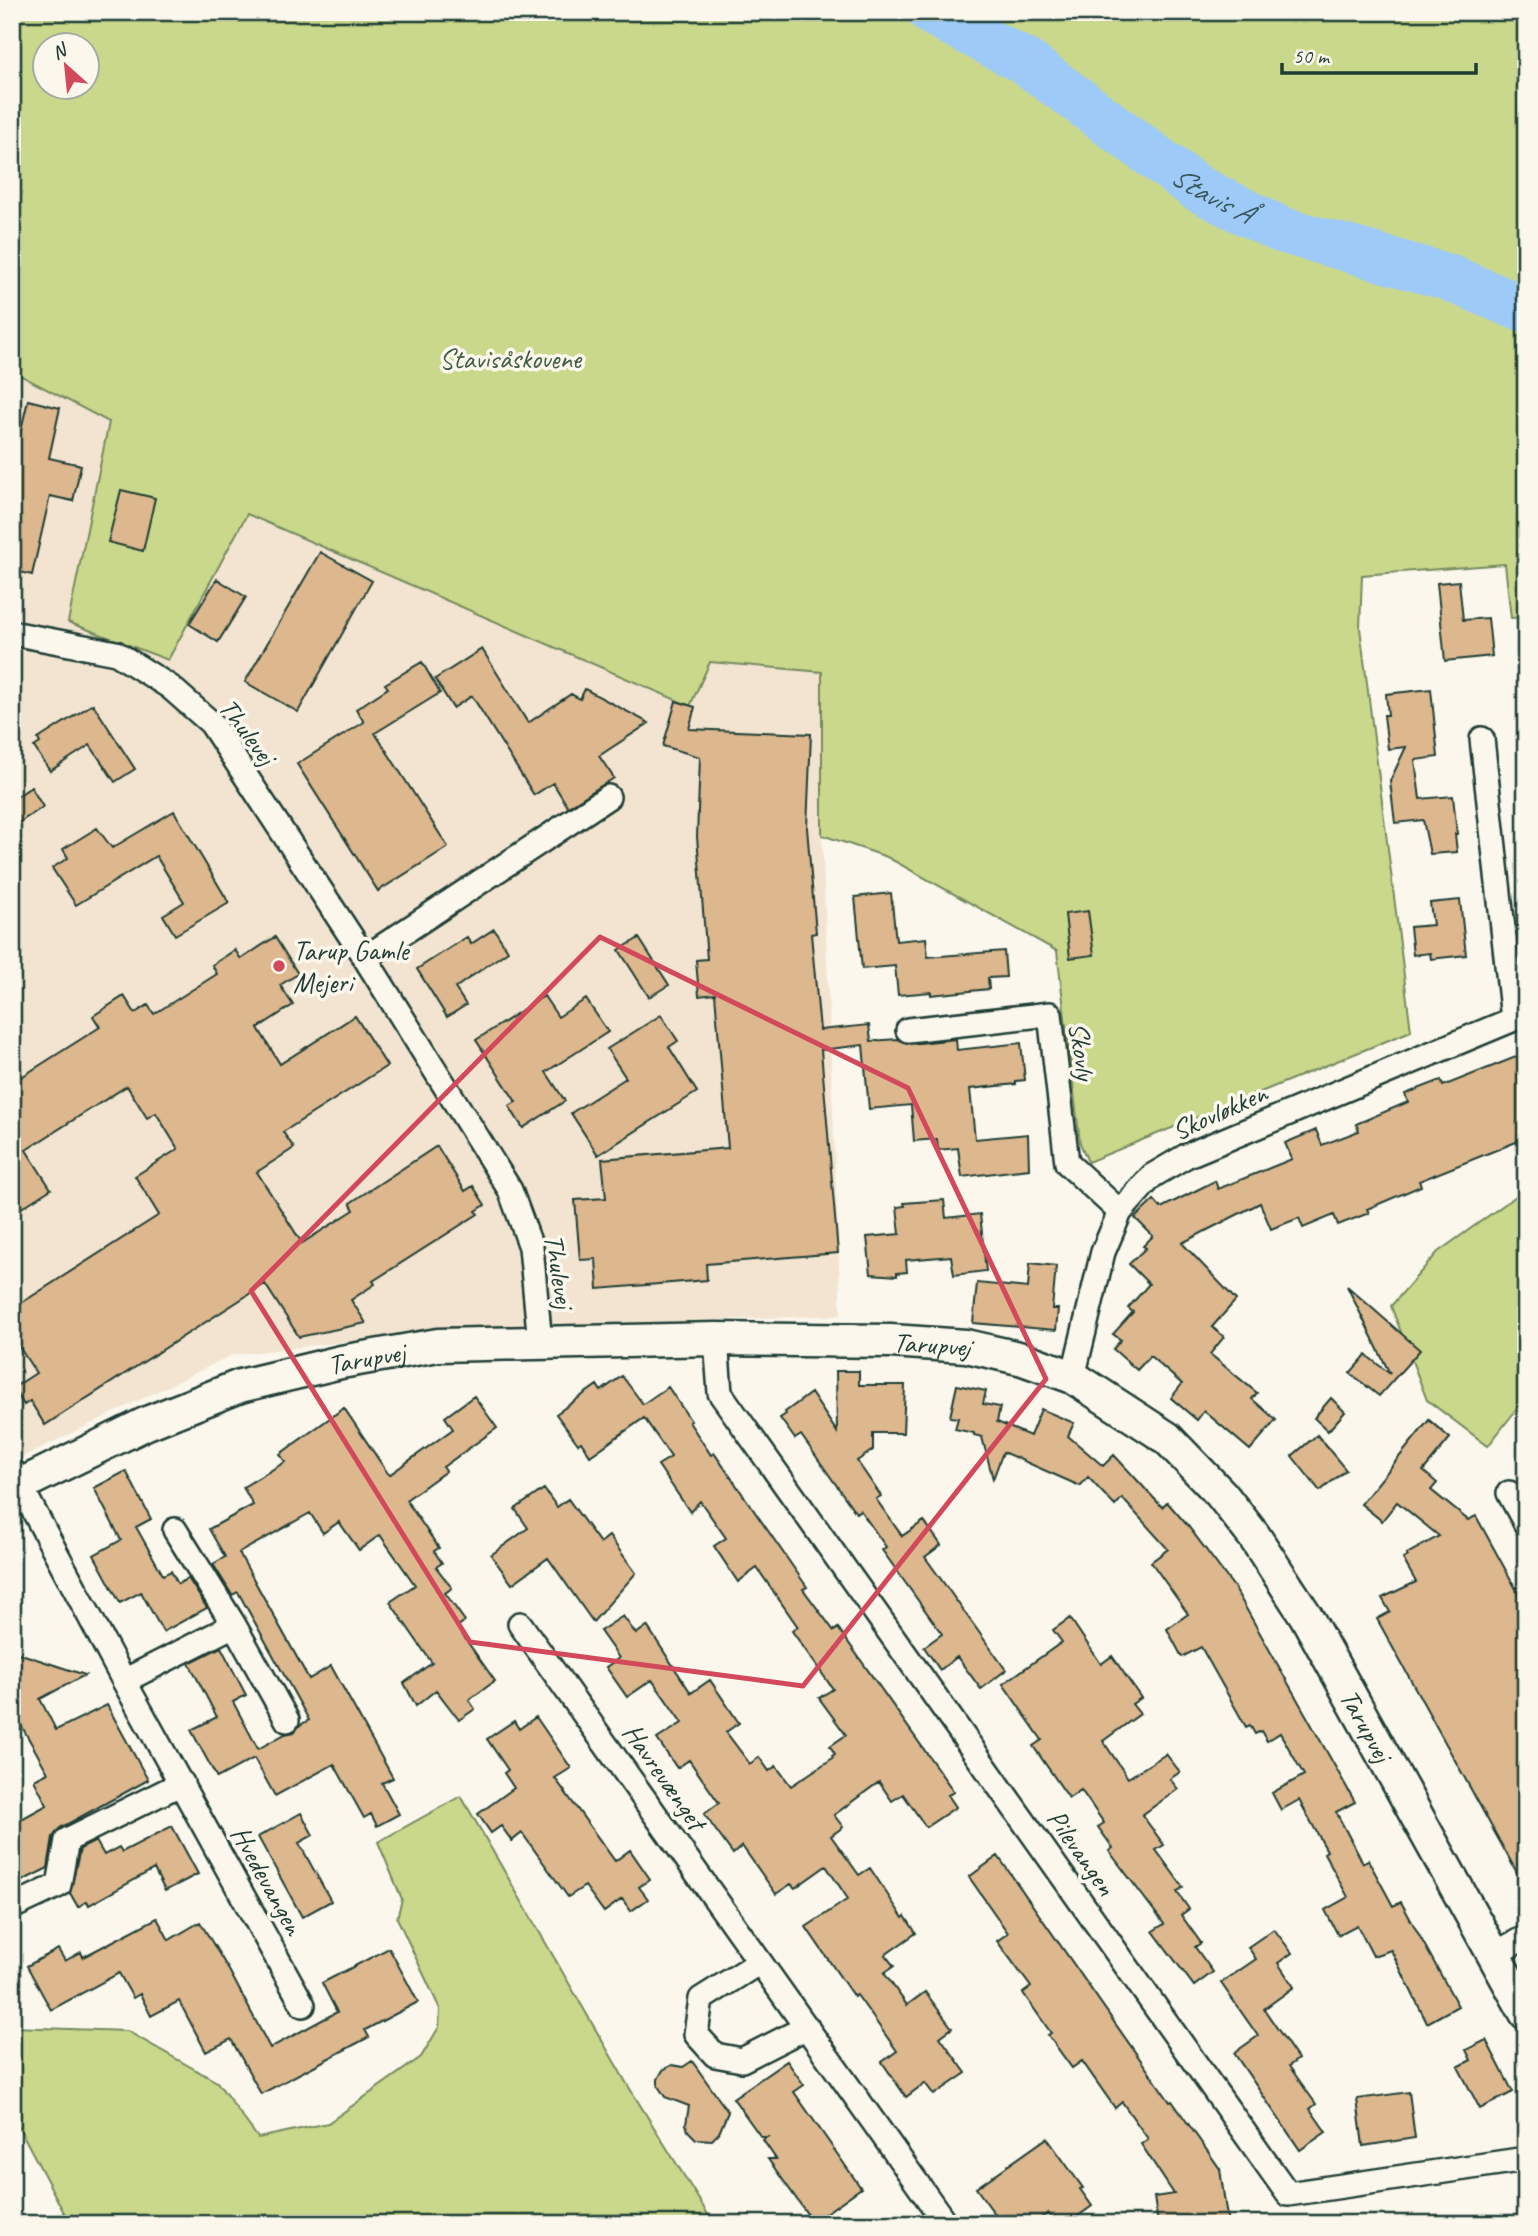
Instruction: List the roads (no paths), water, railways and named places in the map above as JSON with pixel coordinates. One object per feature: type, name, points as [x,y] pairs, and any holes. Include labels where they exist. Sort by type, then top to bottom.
[{"type":"street","name":"Thulevej","points":[[12,633],[116,653],[170,687],[211,723],[365,958],[510,1190],[531,1247],[540,1343]]},
{"type":"street","name":"Skovløkken","points":[[1073,1377],[1103,1252],[1120,1212],[1152,1176],[1186,1156],[1520,1017],[1482,739]]},
{"type":"street","points":[[365,958],[608,797]]},
{"type":"street","name":"Skovly","points":[[908,1030],[1050,1014],[1067,1163],[1120,1212]]},
{"type":"street","name":"Tarupvej","points":[[15,1481],[240,1385],[341,1362],[438,1345],[716,1339],[891,1341],[966,1346],[1023,1359],[1073,1377],[1167,1438],[1221,1494],[1254,1536],[1306,1616],[1526,2013]]},
{"type":"street","name":"Pilevangen","points":[[716,1339],[719,1393],[1288,2194],[1526,2159]]},
{"type":"street","name":"Hvedevangen","points":[[15,1481],[303,2005]]},
{"type":"street","points":[[1509,1493],[1526,1524]]},
{"type":"street","points":[[175,1530],[234,1625],[286,1720]]},
{"type":"street","name":"Havrevænget","points":[[520,1624],[946,2224]]},
{"type":"street","points":[[124,1681],[234,1625]]},
{"type":"street","points":[[12,1907],[59,1885],[67,1840],[182,1783]]},
{"type":"street","points":[[1494,1954],[1526,1937]]},
{"type":"street","points":[[760,1962],[701,1999],[696,2034],[715,2055],[743,2060],[807,2027]]},
{"type":"waterway","name":"Stavis Å","points":[[931,12],[1026,62],[1197,188],[1279,229],[1447,277],[1526,310]]},
{"type":"place","name":"Tarup Gamle Mejeri","points":[[279,966]]},
{"type":"park label","name":"Stavisåskovene","points":[[510,358]]}]
